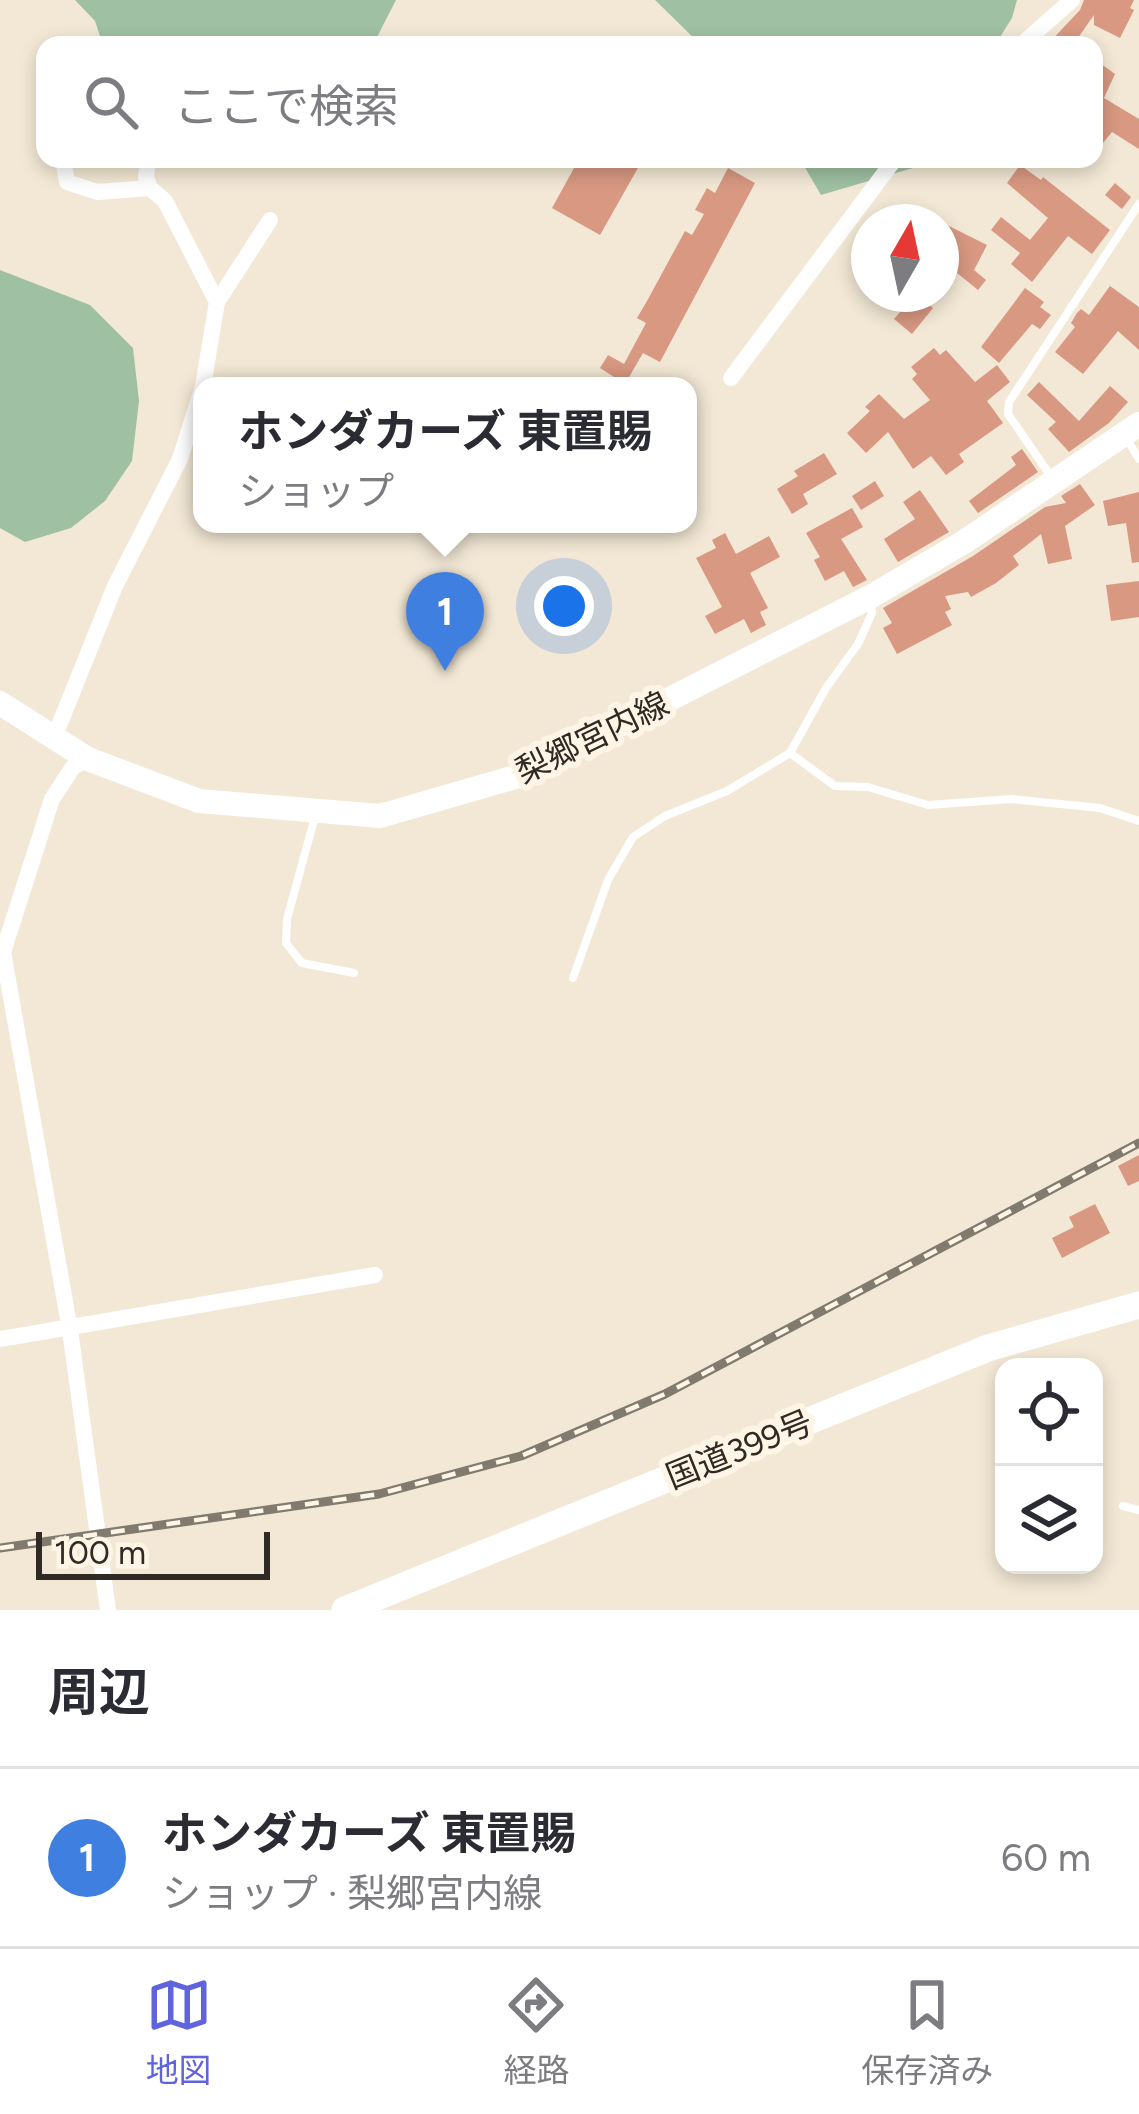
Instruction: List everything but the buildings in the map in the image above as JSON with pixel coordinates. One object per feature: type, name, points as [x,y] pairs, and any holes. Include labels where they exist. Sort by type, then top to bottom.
[{"type":"highway","name":"国道399号","points":[[345,1610],[988,1348],[1139,1305]]},
{"type":"main road","name":"梨郷宮内線","points":[[0,703],[88,759],[199,802],[380,816],[519,776],[870,597],[964,542],[1131,429]]},
{"type":"street","points":[[1031,36],[1072,0]]},
{"type":"street","points":[[65,168],[67,182],[80,190],[150,188]]},
{"type":"street","points":[[147,168],[150,188],[165,201],[217,302]]},
{"type":"street","points":[[731,378],[889,168]]},
{"type":"street","points":[[204,377],[217,302],[270,220]]},
{"type":"street","points":[[54,738],[115,586],[180,459],[193,417]]},
{"type":"street","points":[[88,759],[73,767],[52,799],[3,952],[70,1330],[108,1610]]},
{"type":"street","points":[[0,1339],[375,1275]]},
{"type":"lane","points":[[1053,479],[1008,414],[1009,402],[1139,204]]},
{"type":"lane","points":[[1131,429],[1139,459]]},
{"type":"lane","points":[[573,978],[608,880],[634,837],[664,816],[727,791],[790,753],[826,688],[858,644],[872,613],[870,597]]},
{"type":"lane","points":[[790,753],[836,786],[868,787],[928,805],[1012,799],[1100,808],[1139,821]]},
{"type":"lane","points":[[317,812],[287,919],[286,944],[302,963],[354,973]]},
{"type":"lane","points":[[1123,1505],[1139,1510]]},
{"type":"green space","points":[[75,0],[396,0],[378,36],[100,36],[95,21]]},
{"type":"green space","points":[[655,0],[1017,0],[1001,36],[692,36]]},
{"type":"green space","points":[[805,168],[913,168],[821,195]]},
{"type":"green space","points":[[0,270],[90,305],[133,348],[139,401],[132,461],[105,501],[71,528],[25,542],[0,528]]},
{"type":"railway","points":[[0,1548],[379,1494],[521,1456],[665,1394],[1139,1143]]},
{"type":"place","name":"ホンダカーズ 東置賜","points":[[445,671]]}]
